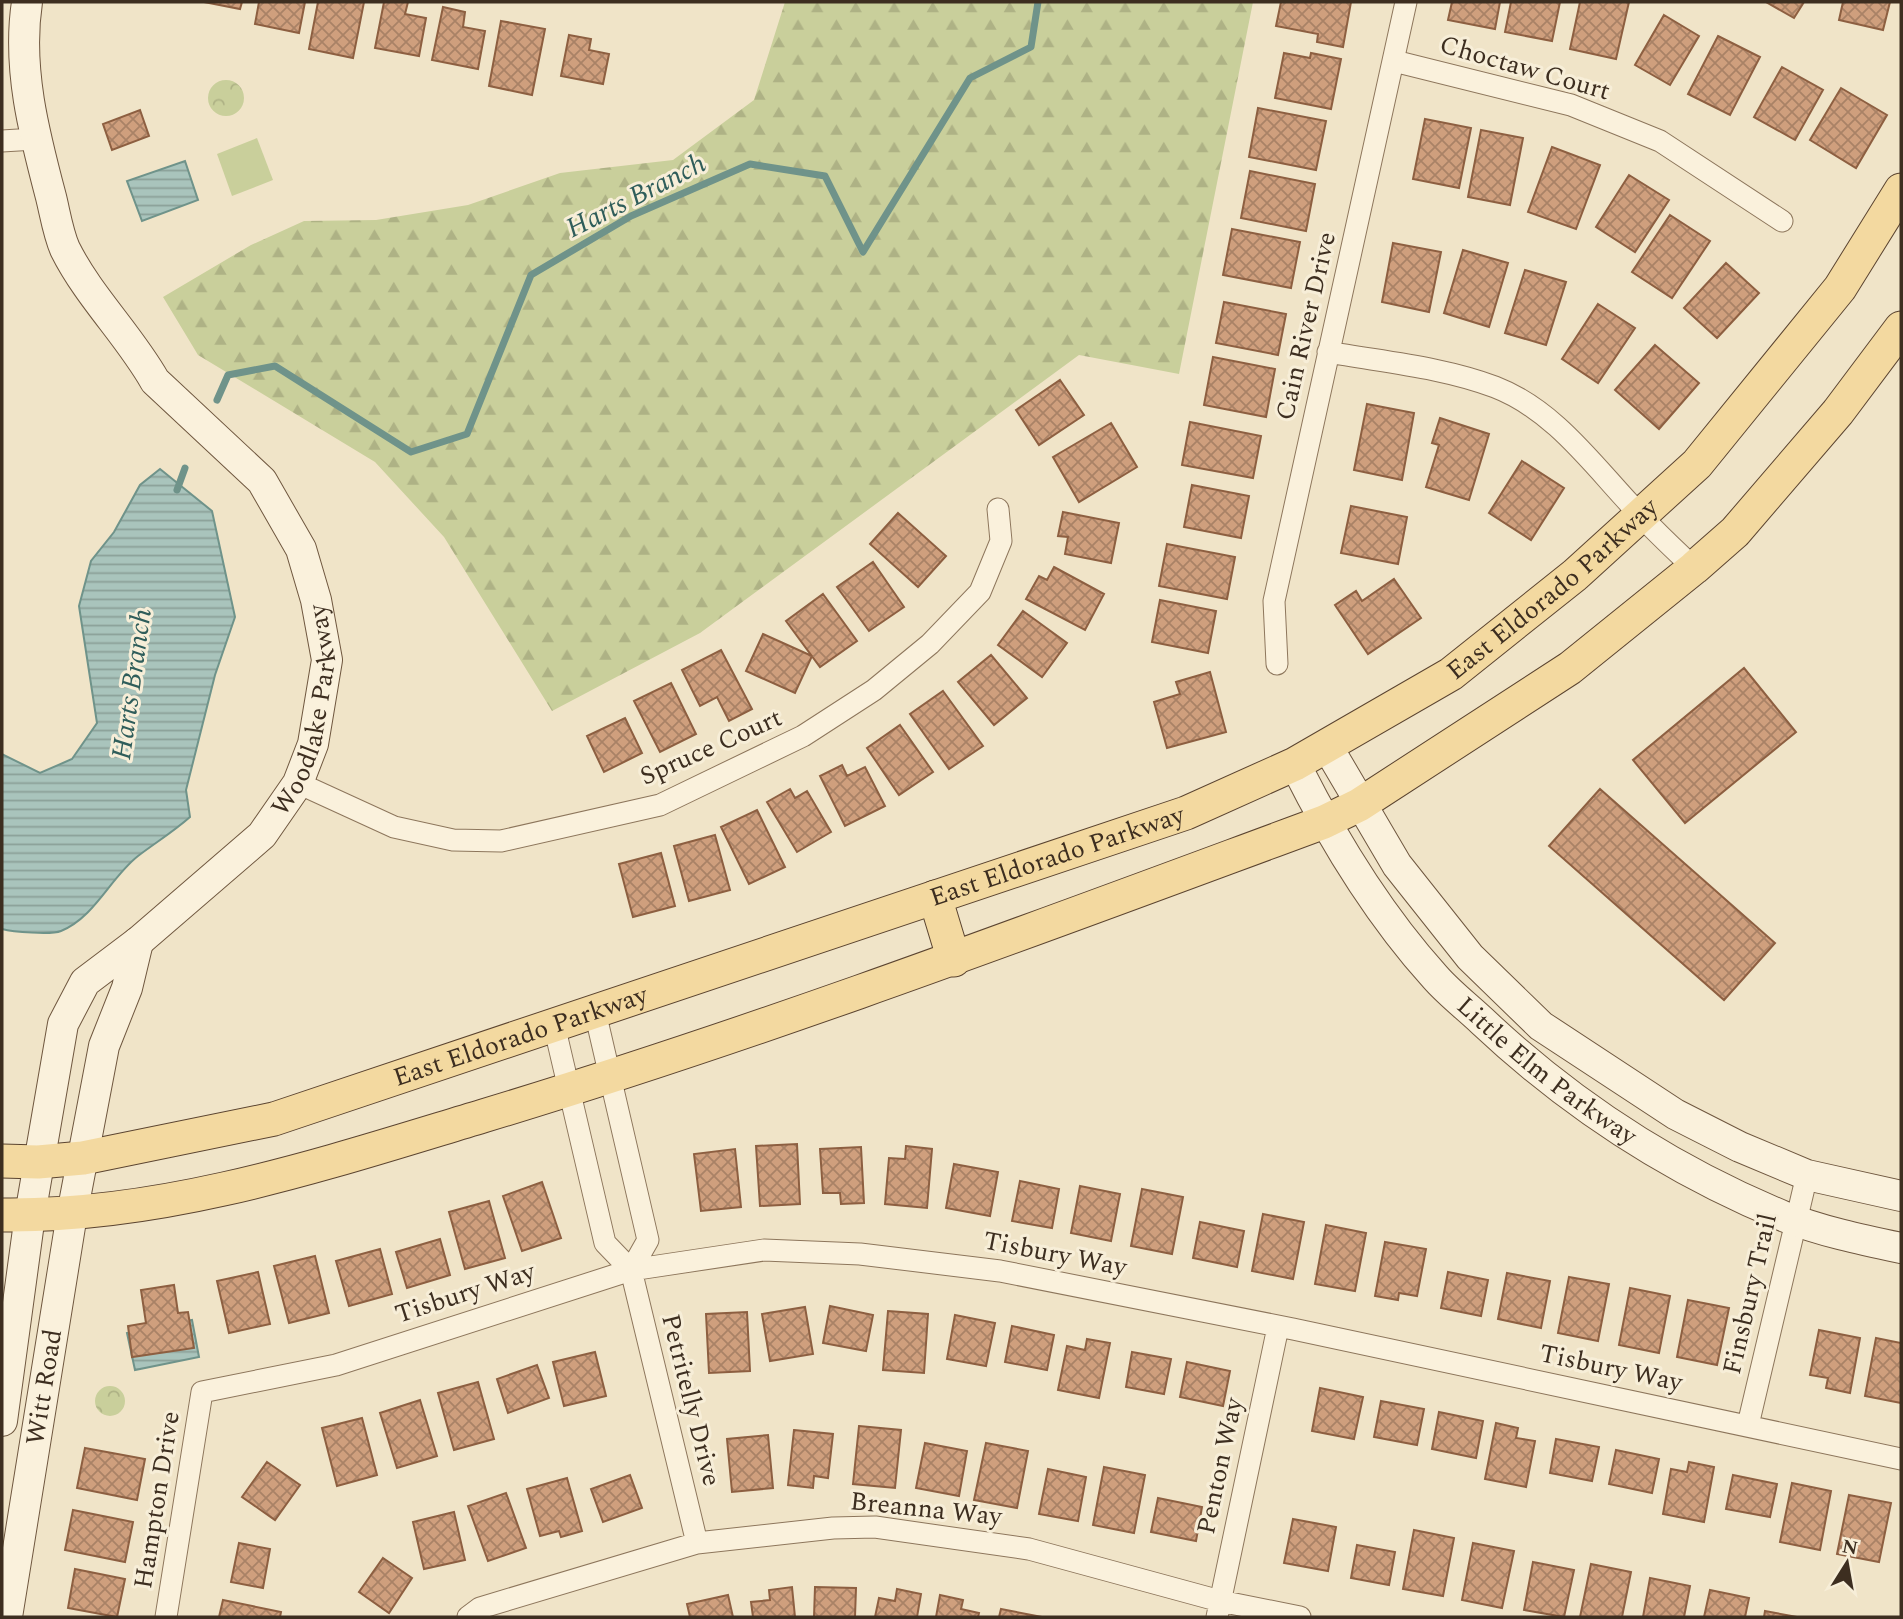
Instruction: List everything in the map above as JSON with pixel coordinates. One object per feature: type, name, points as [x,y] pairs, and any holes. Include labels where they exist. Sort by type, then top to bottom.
[{"type":"main road","name":"East Eldorado Parkway","points":[[2,1161],[38,1163],[83,1158],[274,1119],[1186,813],[1295,764],[1451,674],[1576,575],[1697,464],[1840,288],[1901,190]]},
{"type":"main road","points":[[16,1215],[72,1214],[225,1189],[302,1171],[610,1077],[954,960],[1324,822],[1359,805],[1570,668],[1694,568],[1735,532],[1838,412],[1901,328]]},
{"type":"main road","points":[[935,897],[954,960]]},
{"type":"street","name":"Woodlake Parkway","points":[[27,2],[25,79],[35,139],[64,247],[91,293],[144,362],[155,381],[262,481],[301,549],[316,600],[327,660],[313,744],[298,783],[262,835],[138,942],[85,982],[63,1024],[38,1163]]},
{"type":"street","name":"Cain River Drive","points":[[1277,664],[1274,601],[1406,2]]},
{"type":"street","name":"Choctaw Court","points":[[1394,61],[1571,105],[1647,135],[1782,221]]},
{"type":"street","points":[[2,141],[35,139]]},
{"type":"street","points":[[1328,352],[1462,376],[1497,388],[1529,405],[1564,431],[1640,516],[1694,568]]},
{"type":"street","name":"Spruce Court","points":[[298,783],[394,827],[453,840],[501,841],[660,805],[803,736],[874,690],[930,644],[980,592],[1002,541],[998,509]]},
{"type":"street","name":"Little Elm Parkway","points":[[1327,746],[1359,805],[1397,865],[1470,957],[1541,1026],[1675,1114],[1740,1147],[1807,1175],[1901,1196]]},
{"type":"street","name":"Little Elm Parkway","points":[[1295,764],[1324,822],[1371,894],[1435,978],[1511,1049],[1586,1107],[1658,1154],[1720,1187],[1796,1221],[1901,1248]]},
{"type":"street","points":[[83,1158],[104,1046],[127,988],[138,942]]},
{"type":"street","points":[[595,1012],[648,1240],[631,1270]]},
{"type":"street","name":"Petritelly Drive","points":[[554,1025],[605,1242],[631,1270],[697,1544]]},
{"type":"street","name":"Witt Road","points":[[7,1617],[83,1158]]},
{"type":"street","name":"Witt Road","points":[[2,1421],[16,1215],[38,1163]]},
{"type":"street","name":"Finsbury Trail","points":[[1748,1425],[1807,1175]]},
{"type":"street","name":"Tisbury Way","points":[[202,1392],[336,1365],[631,1270],[764,1251],[860,1254],[1000,1271],[1901,1459]]},
{"type":"street","name":"Penton Way","points":[[1219,1609],[1278,1327]]},
{"type":"street","name":"Hampton Drive","points":[[166,1617],[202,1392]]},
{"type":"street","name":"Breanna Way","points":[[468,1617],[480,1608],[697,1544],[833,1528],[921,1532],[1029,1549],[1219,1609],[1300,1617]]},
{"type":"green space","points":[[785,2],[1253,2],[1179,374],[1079,355],[700,633],[552,711],[444,537],[375,462],[198,355],[163,297],[251,245],[304,221],[376,220],[468,205],[560,173],[673,160],[754,100]]},
{"type":"green space","points":[[226,80],[239,85],[244,98],[239,111],[226,116],[213,111],[208,98],[213,85]]},
{"type":"green space","points":[[257,138],[273,180],[232,196],[217,154]]},
{"type":"green space","points":[[110,1386],[116,1387],[124,1395],[124,1407],[116,1415],[110,1416],[104,1415],[96,1407],[95,1401],[96,1395],[104,1387]]},
{"type":"water","points":[[185,161],[198,200],[142,221],[127,181]]},
{"type":"water","points":[[160,469],[212,511],[235,617],[215,675],[186,790],[190,817],[128,865],[93,907],[73,925],[49,933],[2,929],[2,754],[40,773],[72,759],[97,723],[79,606],[91,561],[114,532],[140,485]]},
{"type":"water","points":[[192,1320],[199,1357],[135,1370],[127,1333]]},
{"type":"building","points":[[204,2],[242,2],[240,9]]},
{"type":"building","points":[[259,2],[305,2],[299,33],[255,24]]},
{"type":"building","points":[[318,2],[364,2],[353,58],[309,49]]},
{"type":"building","points":[[384,2],[408,2],[405,14],[426,18],[419,56],[375,48]]},
{"type":"building","points":[[1281,2],[1351,2],[1343,47],[1317,42],[1318,34],[1276,26]]},
{"type":"building","points":[[1452,2],[1500,2],[1495,29],[1448,20]]},
{"type":"building","points":[[1511,2],[1560,2],[1552,41],[1505,32]]},
{"type":"building","points":[[1580,2],[1629,2],[1616,59],[1570,49]]},
{"type":"building","points":[[1766,2],[1804,2],[1794,18]]},
{"type":"building","points":[[1843,2],[1890,2],[1883,30],[1839,20]]},
{"type":"building","points":[[443,7],[465,12],[463,27],[485,31],[478,69],[432,60]]},
{"type":"building","points":[[1664,15],[1699,36],[1670,85],[1635,65]]},
{"type":"building","points":[[501,21],[545,29],[532,95],[489,86]]},
{"type":"building","points":[[569,35],[591,39],[589,50],[609,54],[603,84],[561,76]]},
{"type":"building","points":[[1718,36],[1760,57],[1730,115],[1688,94]]},
{"type":"building","points":[[1284,53],[1310,58],[1311,53],[1341,59],[1331,109],[1275,98]]},
{"type":"building","points":[[1782,67],[1823,90],[1795,140],[1754,117]]},
{"type":"building","points":[[1841,88],[1887,115],[1856,168],[1810,140]]},
{"type":"building","points":[[1258,108],[1326,121],[1316,170],[1249,157]]},
{"type":"building","points":[[140,110],[149,136],[112,150],[103,124]]},
{"type":"building","points":[[1425,119],[1471,128],[1459,188],[1413,179]]},
{"type":"building","points":[[1481,130],[1523,138],[1510,205],[1468,197]]},
{"type":"building","points":[[1552,147],[1600,165],[1576,229],[1528,212]]},
{"type":"building","points":[[1250,171],[1315,184],[1306,231],[1241,218]]},
{"type":"building","points":[[1629,175],[1669,200],[1635,252],[1596,227]]},
{"type":"building","points":[[1670,215],[1710,241],[1672,298],[1632,272]]},
{"type":"building","points":[[1232,229],[1300,242],[1291,288],[1223,275]]},
{"type":"building","points":[[1393,243],[1441,252],[1429,312],[1382,302]]},
{"type":"building","points":[[1463,250],[1508,263],[1489,327],[1444,313]]},
{"type":"building","points":[[1726,263],[1759,293],[1717,338],[1684,308]]},
{"type":"building","points":[[1525,270],[1566,282],[1546,345],[1505,333]]},
{"type":"building","points":[[1224,302],[1286,314],[1278,355],[1216,343]]},
{"type":"building","points":[[1598,304],[1635,328],[1598,383],[1562,359]]},
{"type":"building","points":[[1655,345],[1699,383],[1659,429],[1615,390]]},
{"type":"building","points":[[1213,357],[1275,369],[1266,417],[1204,405]]},
{"type":"building","points":[[1060,380],[1084,415],[1039,445],[1016,410]]},
{"type":"building","points":[[1367,404],[1414,413],[1402,480],[1354,470]]},
{"type":"building","points":[[1440,418],[1489,434],[1469,500],[1426,487],[1439,445],[1432,443]]},
{"type":"building","points":[[1190,422],[1261,436],[1253,478],[1182,465]]},
{"type":"building","points":[[1111,423],[1137,467],[1079,502],[1053,457]]},
{"type":"building","points":[[1522,461],[1564,488],[1531,540],[1489,513]]},
{"type":"building","points":[[1192,485],[1249,496],[1241,538],[1184,527]]},
{"type":"building","points":[[1351,506],[1407,517],[1398,564],[1341,553]]},
{"type":"building","points":[[1063,512],[1119,523],[1111,563],[1065,554],[1068,537],[1058,536]]},
{"type":"building","points":[[898,513],[946,556],[918,587],[870,544]]},
{"type":"building","points":[[1167,544],[1235,557],[1227,599],[1159,586]]},
{"type":"building","points":[[873,562],[904,607],[869,631],[837,587]]},
{"type":"building","points":[[1054,567],[1104,594],[1085,630],[1026,599],[1039,576],[1047,580]]},
{"type":"building","points":[[1394,579],[1421,618],[1368,654],[1335,605],[1356,591],[1362,601]]},
{"type":"building","points":[[823,594],[857,641],[820,667],[786,621]]},
{"type":"building","points":[[1160,600],[1216,611],[1208,653],[1152,642]]},
{"type":"building","points":[[1023,611],[1067,643],[1042,677],[998,645]]},
{"type":"building","points":[[763,634],[812,656],[795,693],[746,671]]},
{"type":"building","points":[[721,650],[752,709],[729,721],[717,697],[700,706],[682,670]]},
{"type":"building","points":[[991,655],[1027,698],[994,725],[958,682]]},
{"type":"building","points":[[1744,668],[1796,732],[1685,823],[1633,760]]},
{"type":"building","points":[[1210,672],[1226,732],[1167,748],[1154,702],[1180,694],[1176,682]]},
{"type":"building","points":[[671,683],[696,734],[660,752],[634,701]]},
{"type":"building","points":[[943,691],[983,746],[949,769],[910,714]]},
{"type":"building","points":[[625,718],[642,753],[604,772],[587,736]]},
{"type":"building","points":[[900,725],[933,772],[899,795],[867,748]]},
{"type":"building","points":[[842,765],[847,776],[865,767],[885,806],[845,826],[820,776]]},
{"type":"building","points":[[790,789],[795,798],[807,791],[831,832],[797,852],[767,802]]},
{"type":"building","points":[[1600,789],[1775,943],[1724,1000],[1549,846]]},
{"type":"building","points":[[757,810],[785,867],[749,884],[721,827]]},
{"type":"building","points":[[715,835],[730,890],[689,901],[674,846]]},
{"type":"building","points":[[661,853],[675,906],[633,917],[619,864]]},
{"type":"building","points":[[797,1144],[800,1204],[760,1206],[756,1146]]},
{"type":"building","points":[[906,1146],[932,1149],[927,1208],[885,1204],[889,1158],[905,1159]]},
{"type":"building","points":[[861,1147],[864,1203],[841,1204],[840,1193],[823,1193],[820,1149]]},
{"type":"building","points":[[735,1149],[741,1207],[701,1211],[694,1154]]},
{"type":"building","points":[[954,1164],[998,1172],[990,1216],[946,1208]]},
{"type":"building","points":[[1020,1181],[1059,1189],[1052,1228],[1012,1221]]},
{"type":"building","points":[[542,1182],[561,1238],[522,1251],[503,1196]]},
{"type":"building","points":[[1080,1186],[1120,1194],[1111,1241],[1071,1233]]},
{"type":"building","points":[[1142,1189],[1183,1197],[1172,1254],[1131,1246]]},
{"type":"building","points":[[489,1201],[505,1258],[465,1269],[449,1212]]},
{"type":"building","points":[[1263,1214],[1304,1222],[1293,1279],[1252,1271]]},
{"type":"building","points":[[1200,1222],[1244,1231],[1237,1267],[1193,1258]]},
{"type":"building","points":[[1326,1225],[1366,1233],[1355,1291],[1315,1284]]},
{"type":"building","points":[[440,1239],[450,1275],[407,1288],[396,1252]]},
{"type":"building","points":[[1385,1242],[1426,1249],[1417,1296],[1399,1293],[1398,1300],[1375,1296]]},
{"type":"building","points":[[380,1249],[392,1294],[349,1306],[336,1261]]},
{"type":"building","points":[[315,1256],[329,1313],[289,1323],[274,1266]]},
{"type":"building","points":[[258,1272],[270,1324],[229,1333],[217,1281]]},
{"type":"building","points":[[1448,1272],[1488,1280],[1481,1316],[1441,1308]]},
{"type":"building","points":[[1507,1273],[1550,1281],[1541,1328],[1498,1319]]},
{"type":"building","points":[[1569,1277],[1609,1284],[1598,1341],[1558,1333]]},
{"type":"building","points":[[174,1285],[178,1313],[188,1312],[194,1348],[132,1357],[128,1326],[146,1323],[141,1290]]},
{"type":"building","points":[[1630,1288],[1670,1296],[1659,1353],[1619,1345]]},
{"type":"building","points":[[1688,1300],[1729,1308],[1717,1365],[1677,1357]]},
{"type":"building","points":[[830,1306],[873,1315],[866,1351],[823,1343]]},
{"type":"building","points":[[805,1307],[813,1354],[770,1361],[762,1314]]},
{"type":"building","points":[[888,1311],[928,1314],[924,1373],[883,1370]]},
{"type":"building","points":[[747,1312],[750,1371],[709,1373],[706,1314]]},
{"type":"building","points":[[955,1315],[995,1323],[986,1366],[947,1359]]},
{"type":"building","points":[[1012,1326],[1054,1335],[1047,1370],[1005,1362]]},
{"type":"building","points":[[1819,1330],[1860,1338],[1850,1393],[1826,1388],[1828,1378],[1810,1375]]},
{"type":"building","points":[[1876,1338],[1901,1343],[1901,1403],[1865,1396]]},
{"type":"building","points":[[1087,1339],[1110,1343],[1099,1398],[1058,1390],[1067,1346],[1085,1350]]},
{"type":"building","points":[[595,1352],[606,1396],[564,1406],[553,1362]]},
{"type":"building","points":[[1132,1352],[1171,1359],[1164,1394],[1126,1387]]},
{"type":"building","points":[[1187,1362],[1230,1371],[1223,1406],[1180,1397]]},
{"type":"building","points":[[537,1365],[549,1398],[508,1413],[497,1379]]},
{"type":"building","points":[[478,1382],[494,1439],[454,1450],[438,1393]]},
{"type":"building","points":[[1320,1388],[1363,1397],[1354,1439],[1312,1431]]},
{"type":"building","points":[[420,1400],[437,1456],[397,1468],[380,1413]]},
{"type":"building","points":[[1381,1401],[1424,1409],[1417,1445],[1374,1437]]},
{"type":"building","points":[[1439,1412],[1483,1421],[1476,1458],[1432,1449]]},
{"type":"building","points":[[362,1418],[377,1475],[337,1486],[322,1428]]},
{"type":"building","points":[[1496,1423],[1518,1428],[1516,1438],[1535,1441],[1526,1487],[1485,1479]]},
{"type":"building","points":[[859,1426],[901,1430],[895,1488],[853,1484]]},
{"type":"building","points":[[794,1430],[833,1434],[828,1478],[814,1476],[813,1488],[788,1485]]},
{"type":"building","points":[[768,1435],[773,1488],[732,1492],[727,1439]]},
{"type":"building","points":[[1556,1439],[1599,1447],[1592,1481],[1550,1473]]},
{"type":"building","points":[[925,1443],[967,1451],[959,1496],[916,1488]]},
{"type":"building","points":[[986,1443],[1028,1451],[1017,1508],[974,1500]]},
{"type":"building","points":[[85,1448],[145,1459],[137,1500],[77,1488]]},
{"type":"building","points":[[1616,1450],[1659,1459],[1652,1493],[1609,1484]]},
{"type":"building","points":[[267,1462],[300,1485],[275,1520],[242,1497]]},
{"type":"building","points":[[1689,1462],[1714,1467],[1704,1522],[1663,1514],[1671,1469],[1687,1472]]},
{"type":"building","points":[[1104,1467],[1145,1475],[1134,1533],[1093,1525]]},
{"type":"building","points":[[1048,1469],[1086,1477],[1078,1521],[1039,1514]]},
{"type":"building","points":[[630,1475],[642,1508],[603,1522],[591,1489]]},
{"type":"building","points":[[1733,1475],[1777,1484],[1770,1517],[1726,1509]]},
{"type":"building","points":[[567,1478],[582,1531],[561,1537],[559,1531],[540,1536],[527,1489]]},
{"type":"building","points":[[1792,1483],[1831,1491],[1820,1550],[1780,1542]]},
{"type":"building","points":[[506,1493],[526,1548],[488,1561],[468,1506]]},
{"type":"building","points":[[1849,1495],[1891,1503],[1879,1562],[1837,1554]]},
{"type":"building","points":[[1158,1498],[1202,1507],[1196,1541],[1151,1532]]},
{"type":"building","points":[[73,1510],[133,1522],[125,1562],[65,1550]]},
{"type":"building","points":[[454,1512],[465,1560],[424,1569],[413,1522]]},
{"type":"building","points":[[1293,1519],[1336,1527],[1328,1571],[1284,1563]]},
{"type":"building","points":[[1414,1530],[1454,1538],[1443,1596],[1403,1589]]},
{"type":"building","points":[[239,1543],[270,1549],[263,1588],[231,1582]]},
{"type":"building","points":[[1473,1543],[1514,1551],[1502,1608],[1462,1600]]},
{"type":"building","points":[[1357,1545],[1395,1552],[1389,1585],[1351,1578]]},
{"type":"building","points":[[383,1558],[412,1578],[389,1613],[359,1592]]},
{"type":"building","points":[[1533,1562],[1574,1570],[1564,1617],[1524,1610]]},
{"type":"building","points":[[1591,1564],[1631,1572],[1622,1617],[1580,1617]]},
{"type":"building","points":[[75,1569],[125,1579],[117,1617],[68,1608]]},
{"type":"building","points":[[1650,1578],[1690,1586],[1684,1617],[1643,1617]]},
{"type":"building","points":[[792,1587],[795,1617],[753,1617],[751,1602],[770,1600],[769,1590]]},
{"type":"building","points":[[815,1587],[856,1588],[855,1617],[814,1617]]},
{"type":"building","points":[[897,1589],[921,1594],[917,1617],[875,1617],[879,1598],[895,1601]]},
{"type":"building","points":[[1710,1590],[1749,1598],[1745,1617],[1704,1617]]},
{"type":"building","points":[[728,1595],[733,1617],[690,1617],[687,1604]]},
{"type":"building","points":[[940,1595],[963,1600],[961,1609],[979,1613],[978,1617],[936,1617]]},
{"type":"building","points":[[223,1600],[281,1612],[280,1617],[219,1617]]},
{"type":"building","points":[[1001,1609],[1042,1617],[999,1617]]},
{"type":"building","points":[[1765,1611],[1797,1617],[1764,1617]]},
{"type":"waterway","name":"Harts Branch","points":[[217,400],[228,375],[275,366],[411,452],[467,434],[531,275],[631,216],[750,164],[825,176],[863,252],[970,78],[1031,47],[1038,2]]},
{"type":"waterway","name":"Harts Branch","points":[[177,490],[185,468]]}]
